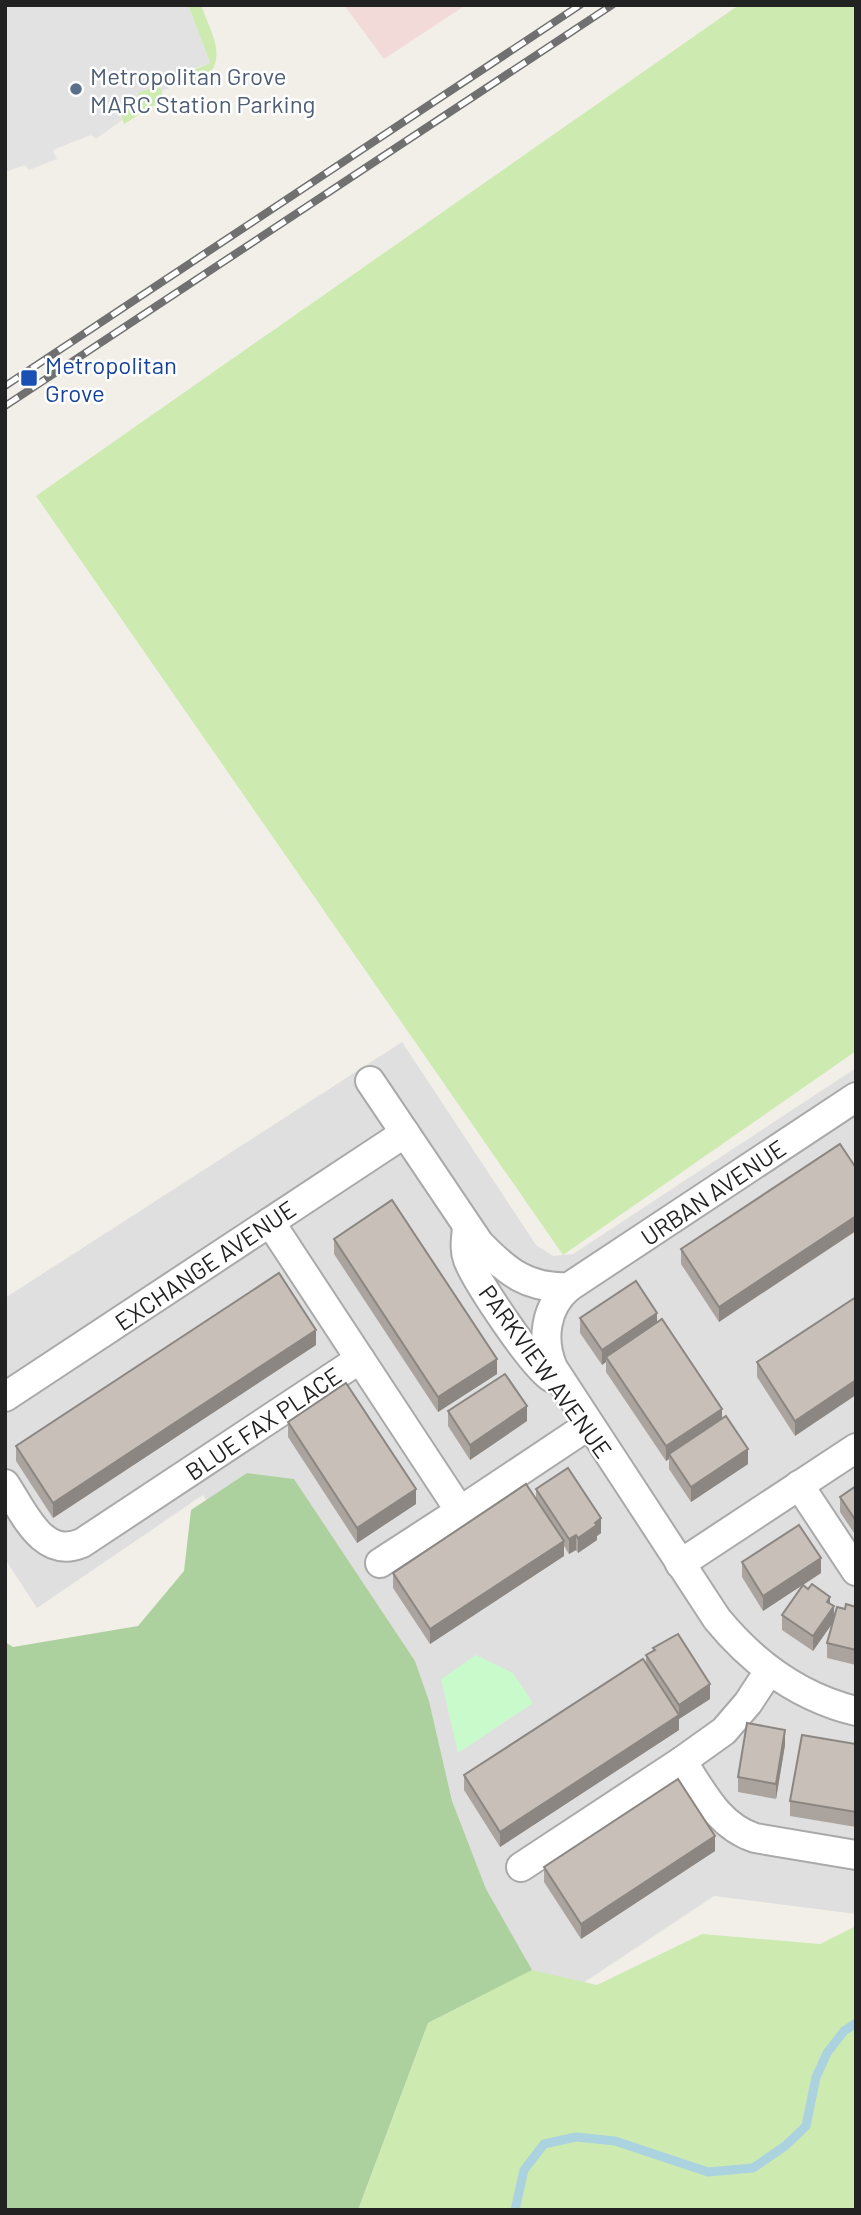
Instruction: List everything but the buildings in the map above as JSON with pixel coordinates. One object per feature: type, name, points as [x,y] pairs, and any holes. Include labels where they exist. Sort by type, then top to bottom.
[{"type":"street","name":"PARKVIEW AVENUE","points":[[370,1080],[467,1228],[465,1251],[473,1270],[531,1359],[544,1373],[561,1383],[723,1627],[752,1658],[769,1671],[818,1699],[856,1711]]},
{"type":"street","name":"URBAN AVENUE","points":[[561,1383],[547,1353],[546,1329],[561,1294],[856,1097]]},
{"type":"street","name":"EXCHANGE AVENUE","points":[[5,1397],[405,1133]]},
{"type":"street","points":[[270,1222],[360,1359]]},
{"type":"street","points":[[467,1228],[492,1256],[518,1277],[547,1287],[569,1287]]},
{"type":"street","name":"BLUE FAX PLACE","points":[[5,1484],[38,1534],[60,1548],[71,1548],[360,1359],[460,1511]]},
{"type":"street","points":[[380,1563],[589,1425]]},
{"type":"street","points":[[680,1564],[856,1448]]},
{"type":"street","points":[[799,1485],[856,1570]]},
{"type":"street","points":[[521,1867],[682,1761],[731,1724],[769,1671]]},
{"type":"street","points":[[682,1761],[721,1818],[739,1832],[755,1838],[856,1855]]},
{"type":"shaded area","name":"Metropolitan Grove MARC Station Parking","points":[[5,5],[188,5],[210,63],[190,70],[191,79],[162,91],[159,85],[138,93],[141,103],[120,112],[122,120],[96,139],[91,135],[55,149],[53,151],[57,159],[29,170],[25,165],[5,172]]},
{"type":"shaded area","points":[[344,5],[466,5],[384,59]]},
{"type":"shaded area","points":[[402,1042],[536,1245],[553,1256],[573,1254],[856,1068],[856,1914],[714,1896],[544,2009],[203,1495],[37,1608],[5,1559],[5,1298]]},
{"type":"green space","points":[[188,5],[201,5],[216,50],[213,69],[195,88],[189,72],[210,63]]},
{"type":"green space","points":[[739,5],[856,5],[856,1051],[563,1255],[36,496]]},
{"type":"green space","points":[[160,86],[164,99],[124,124],[120,112],[137,93]]},
{"type":"green space","points":[[247,1473],[294,1479],[415,1661],[429,1701],[452,1801],[486,1889],[532,1970],[428,2023],[358,2210],[5,2210],[5,1642],[13,1647],[138,1626],[184,1571],[191,1510]]},
{"type":"green space","points":[[476,1655],[513,1673],[533,1703],[458,1753],[441,1679]]},
{"type":"green space","points":[[856,1926],[856,2210],[358,2210],[428,2023],[532,1970],[597,1985],[702,1934],[820,1944]]},
{"type":"waterway","points":[[515,2210],[524,2170],[544,2144],[576,2137],[615,2141],[708,2172],[753,2168],[785,2146],[806,2126],[816,2077],[827,2053],[844,2031],[856,2023]]},
{"type":"railway","points":[[5,386],[580,5]]},
{"type":"railway","points":[[5,406],[612,5]]},
{"type":"place","name":"Metropolitan Grove MARC Station Parking","points":[[76,89]]},
{"type":"place","name":"Metropolitan Grove","points":[[29,378]]}]
